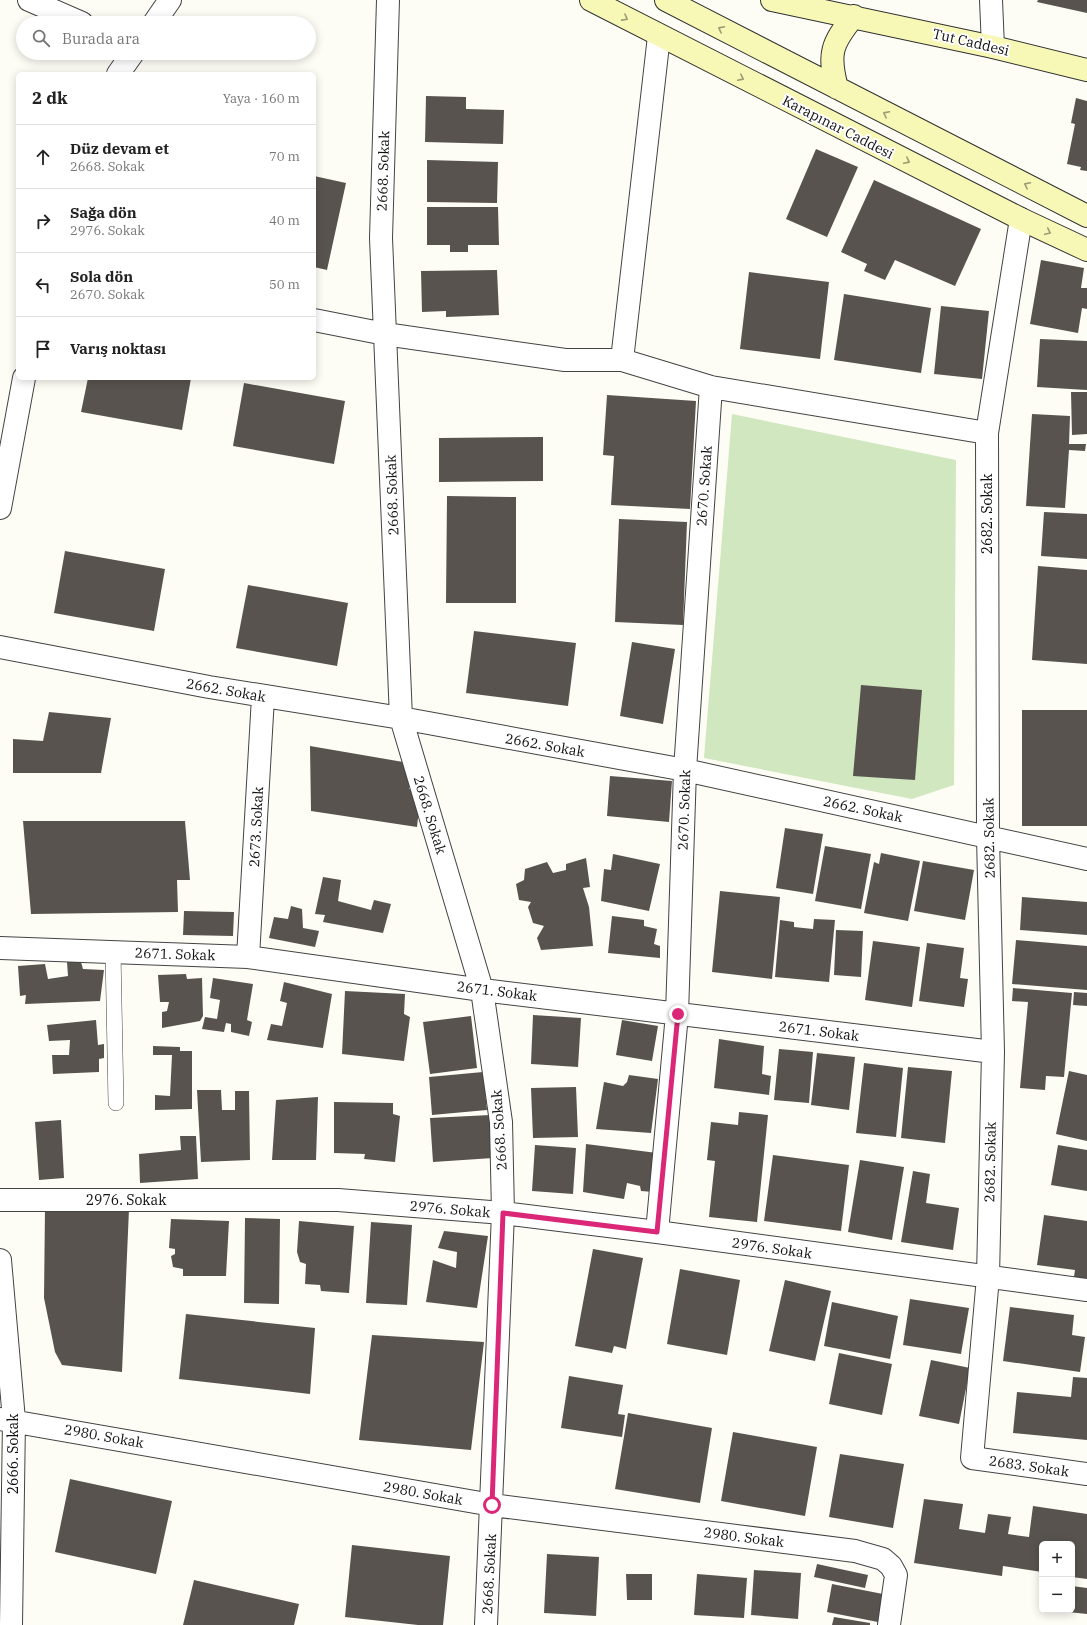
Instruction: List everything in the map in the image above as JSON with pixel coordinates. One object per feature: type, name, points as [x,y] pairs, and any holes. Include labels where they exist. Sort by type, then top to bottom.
[{"type":"main road","name":"Karapınar Caddesi","points":[[591,0],[659,36],[1021,219],[1087,250]]},
{"type":"main road","points":[[666,0],[1087,216]]},
{"type":"main road","name":"Tut Caddesi","points":[[772,0],[854,16],[1087,70]]},
{"type":"main road","points":[[837,88],[831,65],[834,46],[841,32],[854,16]]},
{"type":"street","points":[[29,0],[66,16]]},
{"type":"street","points":[[159,16],[170,0]]},
{"type":"street","name":"2668. Sokak","points":[[388,0],[381,238],[401,718],[482,990],[501,1122],[503,1213],[486,1625]]},
{"type":"street","points":[[991,0],[993,47]]},
{"type":"street","points":[[622,360],[659,36]]},
{"type":"street","points":[[119,72],[128,60]]},
{"type":"street","name":"2682. Sokak","points":[[972,1458],[988,1277],[993,1052],[988,837],[987,433],[1021,219]]},
{"type":"street","points":[[316,320],[385,334],[565,360],[622,360],[711,387],[987,433]]},
{"type":"street","points":[[0,508],[24,380]]},
{"type":"street","name":"2670. Sokak","points":[[657,1232],[678,1014],[685,770],[711,387]]},
{"type":"street","name":"2662. Sokak","points":[[0,647],[263,697],[401,718],[685,770],[1087,859]]},
{"type":"street","name":"2673. Sokak","points":[[248,957],[263,697]]},
{"type":"street","name":"2671. Sokak","points":[[0,948],[248,957],[482,990],[993,1052]]},
{"type":"street","name":"2976. Sokak","points":[[0,1200],[338,1200],[503,1213],[657,1232],[1087,1290]]},
{"type":"street","name":"2666. Sokak","points":[[0,1260],[7,1420],[11,1625]]},
{"type":"street","name":"2980. Sokak","points":[[7,1420],[492,1505],[862,1553],[882,1559],[891,1566],[896,1575],[889,1625]]},
{"type":"street","name":"2683. Sokak","points":[[972,1458],[1087,1474]]},
{"type":"lane","points":[[113,952],[116,1104]]},
{"type":"green space","points":[[732,414],[956,460],[954,785],[912,799],[704,758]]},
{"type":"building","points":[[1038,0],[1087,0],[1087,13],[1037,2]]},
{"type":"building","points":[[426,96],[466,97],[466,109],[504,110],[503,144],[425,142]]},
{"type":"building","points":[[1076,98],[1087,101],[1087,171],[1080,170],[1081,167],[1067,164],[1075,124],[1071,123]]},
{"type":"building","points":[[816,149],[858,167],[827,237],[786,219]]},
{"type":"building","points":[[427,160],[498,162],[497,203],[427,202]]},
{"type":"building","points":[[316,176],[346,183],[327,270],[316,267]]},
{"type":"building","points":[[874,180],[981,229],[955,286],[895,260],[885,280],[864,271],[867,264],[841,252]]},
{"type":"building","points":[[427,207],[498,207],[499,245],[468,245],[468,252],[450,252],[450,245],[427,245]]},
{"type":"building","points":[[1041,260],[1084,268],[1081,288],[1087,288],[1087,309],[1082,308],[1078,333],[1030,324]]},
{"type":"building","points":[[497,270],[499,315],[446,317],[446,311],[422,312],[421,271]]},
{"type":"building","points":[[749,272],[829,282],[820,359],[740,349]]},
{"type":"building","points":[[844,294],[931,308],[921,373],[834,360]]},
{"type":"building","points":[[941,306],[989,311],[982,379],[934,374]]},
{"type":"building","points":[[1040,339],[1087,341],[1087,390],[1037,387]]},
{"type":"building","points":[[88,380],[191,380],[182,430],[81,412]]},
{"type":"building","points":[[244,383],[345,401],[334,464],[233,446]]},
{"type":"building","points":[[1071,392],[1087,392],[1087,434],[1072,435]]},
{"type":"building","points":[[607,395],[696,401],[690,509],[611,505],[614,456],[603,455]]},
{"type":"building","points":[[1032,414],[1070,416],[1069,444],[1086,444],[1085,451],[1069,450],[1065,508],[1026,506]]},
{"type":"building","points":[[543,437],[543,481],[439,482],[439,438]]},
{"type":"building","points":[[447,496],[516,497],[516,603],[446,603]]},
{"type":"building","points":[[1044,512],[1087,514],[1087,559],[1041,556]]},
{"type":"building","points":[[619,519],[687,522],[683,625],[615,622]]},
{"type":"building","points":[[65,551],[165,569],[154,631],[54,613]]},
{"type":"building","points":[[1038,566],[1087,570],[1087,664],[1032,660]]},
{"type":"building","points":[[248,585],[348,603],[337,666],[236,648]]},
{"type":"building","points":[[474,631],[576,643],[568,706],[466,693]]},
{"type":"building","points":[[632,642],[675,649],[663,724],[620,716]]},
{"type":"building","points":[[861,685],[922,690],[915,780],[853,776]]},
{"type":"building","points":[[1022,710],[1087,710],[1087,826],[1022,826]]},
{"type":"building","points":[[49,712],[111,718],[101,773],[13,773],[13,739],[43,741]]},
{"type":"building","points":[[310,746],[409,763],[409,789],[416,792],[419,809],[417,827],[311,811]]},
{"type":"building","points":[[610,776],[672,781],[669,822],[607,816]]},
{"type":"building","points":[[23,821],[185,821],[190,880],[177,880],[178,912],[31,914]]},
{"type":"building","points":[[785,828],[823,834],[813,894],[776,888]]},
{"type":"building","points":[[825,846],[871,854],[861,909],[815,901]]},
{"type":"building","points":[[881,853],[920,861],[908,921],[864,913],[874,862],[879,864]]},
{"type":"building","points":[[613,854],[660,864],[649,911],[601,901],[604,869],[611,870]]},
{"type":"building","points":[[586,858],[590,887],[583,888],[589,907],[593,946],[541,950],[537,938],[544,926],[533,923],[528,907],[531,902],[519,900],[516,884],[524,880],[525,869],[547,862],[553,873],[566,870],[566,864]]},
{"type":"building","points":[[923,861],[974,870],[965,920],[914,911]]},
{"type":"building","points":[[323,877],[341,880],[338,901],[371,910],[374,900],[391,904],[383,933],[323,922],[325,915],[315,914]]},
{"type":"building","points":[[720,891],[780,897],[772,979],[712,972]]},
{"type":"building","points":[[1022,897],[1087,902],[1087,935],[1020,930]]},
{"type":"building","points":[[291,906],[302,909],[303,928],[319,931],[315,947],[269,938],[274,917],[288,919]]},
{"type":"building","points":[[184,911],[234,912],[233,936],[183,935]]},
{"type":"building","points":[[612,916],[644,920],[644,926],[657,929],[654,944],[660,946],[660,958],[608,953]]},
{"type":"building","points":[[814,919],[835,920],[829,982],[775,977],[780,920],[794,922],[794,927],[813,929]]},
{"type":"building","points":[[836,930],[863,931],[861,977],[834,975]]},
{"type":"building","points":[[1016,940],[1087,946],[1087,990],[1012,984]]},
{"type":"building","points":[[873,941],[920,947],[912,1007],[865,1000]]},
{"type":"building","points":[[927,943],[964,948],[960,978],[968,979],[964,1007],[919,1001]]},
{"type":"building","points":[[67,962],[81,962],[83,969],[104,970],[100,1001],[25,1004],[26,995],[20,996],[18,966],[45,964],[48,979],[68,976]]},
{"type":"building","points":[[186,974],[187,979],[202,978],[203,1016],[200,1021],[162,1028],[162,1012],[167,1011],[169,1002],[160,1002],[158,975]]},
{"type":"building","points":[[213,978],[253,984],[247,1020],[252,1022],[249,1036],[231,1032],[231,1024],[226,1023],[224,1032],[202,1029],[205,1017],[217,1019],[220,1000],[210,998]]},
{"type":"building","points":[[284,982],[332,994],[323,1048],[267,1040],[271,1024],[282,1026],[287,1003],[280,1001]]},
{"type":"building","points":[[1013,988],[1072,993],[1064,1077],[1046,1076],[1045,1090],[1020,1088],[1028,1002],[1012,1001]]},
{"type":"building","points":[[345,991],[405,994],[404,1014],[410,1017],[404,1061],[342,1054]]},
{"type":"building","points":[[1074,992],[1087,993],[1087,1006],[1073,1005]]},
{"type":"building","points":[[533,1015],[581,1018],[578,1067],[531,1064]]},
{"type":"building","points":[[471,1016],[477,1068],[430,1074],[423,1022]]},
{"type":"building","points":[[96,1020],[98,1045],[104,1044],[104,1058],[99,1059],[99,1072],[53,1074],[52,1055],[69,1055],[70,1040],[49,1041],[47,1025]]},
{"type":"building","points":[[622,1020],[658,1026],[652,1061],[616,1055]]},
{"type":"building","points":[[719,1039],[764,1046],[762,1074],[771,1076],[769,1095],[714,1088]]},
{"type":"building","points":[[153,1046],[180,1047],[180,1051],[192,1051],[192,1109],[155,1110],[155,1095],[170,1096],[172,1055],[153,1055]]},
{"type":"building","points":[[779,1049],[813,1052],[809,1103],[774,1100]]},
{"type":"building","points":[[817,1053],[855,1057],[849,1110],[811,1105]]},
{"type":"building","points":[[864,1063],[903,1068],[896,1137],[856,1133]]},
{"type":"building","points":[[908,1067],[952,1071],[945,1143],[901,1138]]},
{"type":"building","points":[[1069,1071],[1087,1075],[1087,1141],[1056,1134]]},
{"type":"building","points":[[483,1072],[487,1110],[432,1115],[429,1077]]},
{"type":"building","points":[[629,1075],[658,1079],[651,1133],[596,1129],[604,1082],[623,1086],[627,1082]]},
{"type":"building","points":[[576,1087],[578,1137],[533,1138],[531,1088]]},
{"type":"building","points":[[197,1090],[221,1090],[222,1110],[235,1110],[235,1091],[249,1091],[250,1160],[201,1162]]},
{"type":"building","points":[[318,1097],[316,1160],[272,1160],[276,1100]]},
{"type":"building","points":[[334,1102],[393,1103],[393,1114],[400,1116],[395,1162],[364,1159],[365,1154],[334,1153]]},
{"type":"building","points":[[739,1112],[768,1115],[757,1222],[709,1217],[715,1161],[707,1160],[711,1122],[738,1125]]},
{"type":"building","points":[[490,1115],[493,1158],[433,1162],[430,1118]]},
{"type":"building","points":[[61,1120],[64,1178],[39,1180],[35,1122]]},
{"type":"building","points":[[180,1136],[196,1136],[198,1179],[140,1183],[139,1154],[181,1150]]},
{"type":"building","points":[[586,1144],[657,1153],[654,1192],[641,1191],[640,1186],[627,1183],[624,1199],[583,1192]]},
{"type":"building","points":[[535,1145],[576,1148],[573,1194],[532,1191]]},
{"type":"building","points":[[1058,1145],[1087,1150],[1087,1191],[1051,1185]]},
{"type":"building","points":[[773,1155],[849,1165],[841,1231],[764,1221]]},
{"type":"building","points":[[860,1160],[904,1167],[892,1240],[848,1232]]},
{"type":"building","points":[[913,1171],[930,1174],[926,1203],[959,1208],[953,1250],[901,1242]]},
{"type":"building","points":[[45,1208],[129,1209],[122,1372],[62,1365],[55,1352],[44,1298]]},
{"type":"building","points":[[1044,1215],[1087,1221],[1087,1285],[1073,1283],[1075,1270],[1037,1265]]},
{"type":"building","points":[[245,1218],[280,1219],[279,1304],[244,1303]]},
{"type":"building","points":[[171,1219],[229,1221],[226,1276],[183,1276],[183,1269],[173,1267],[171,1256],[175,1254],[175,1249],[169,1248]]},
{"type":"building","points":[[299,1221],[354,1226],[349,1293],[321,1291],[320,1285],[305,1284],[306,1264],[300,1262],[297,1252]]},
{"type":"building","points":[[371,1222],[412,1225],[407,1305],[366,1303]]},
{"type":"building","points":[[444,1231],[488,1236],[477,1308],[426,1302],[433,1260],[456,1268],[457,1252],[438,1248]]},
{"type":"building","points":[[593,1249],[643,1258],[626,1349],[614,1346],[612,1353],[575,1346]]},
{"type":"building","points":[[680,1269],[740,1280],[727,1355],[667,1344]]},
{"type":"building","points":[[785,1280],[831,1291],[815,1361],[769,1351]]},
{"type":"building","points":[[910,1299],[969,1308],[961,1354],[903,1345]]},
{"type":"building","points":[[832,1302],[898,1316],[890,1359],[824,1346]]},
{"type":"building","points":[[1010,1307],[1074,1315],[1072,1335],[1085,1337],[1080,1372],[1003,1361]]},
{"type":"building","points":[[186,1314],[315,1328],[310,1394],[179,1379]]},
{"type":"building","points":[[372,1335],[484,1342],[471,1450],[359,1440]]},
{"type":"building","points":[[839,1353],[892,1364],[882,1415],[829,1404]]},
{"type":"building","points":[[931,1360],[970,1368],[959,1424],[919,1416]]},
{"type":"building","points":[[569,1376],[623,1385],[618,1414],[625,1415],[622,1437],[561,1428]]},
{"type":"building","points":[[1073,1377],[1087,1378],[1087,1440],[1013,1433],[1017,1392],[1071,1397]]},
{"type":"building","points":[[628,1413],[712,1428],[700,1503],[615,1489]]},
{"type":"building","points":[[733,1432],[817,1447],[805,1516],[721,1501]]},
{"type":"building","points":[[840,1454],[904,1464],[893,1528],[829,1517]]},
{"type":"building","points":[[70,1479],[172,1501],[156,1574],[55,1552]]},
{"type":"building","points":[[924,1499],[963,1504],[959,1529],[985,1533],[988,1514],[1011,1517],[1008,1534],[1029,1537],[1033,1506],[1087,1514],[1087,1579],[1075,1577],[1075,1541],[1039,1541],[1039,1572],[1003,1566],[1002,1576],[914,1563]]},
{"type":"building","points":[[352,1545],[450,1556],[443,1625],[418,1625],[345,1617]]},
{"type":"building","points":[[547,1554],[599,1557],[596,1616],[544,1613]]},
{"type":"building","points":[[817,1564],[868,1575],[865,1588],[814,1577]]},
{"type":"building","points":[[754,1570],[801,1573],[798,1619],[751,1615]]},
{"type":"building","points":[[626,1574],[652,1574],[652,1600],[627,1600]]},
{"type":"building","points":[[697,1574],[747,1578],[744,1618],[694,1615]]},
{"type":"building","points":[[194,1580],[299,1604],[294,1625],[183,1625]]},
{"type":"building","points":[[832,1584],[888,1595],[883,1623],[827,1612]]},
{"type":"building","points":[[1075,1586],[1087,1588],[1087,1614],[1075,1613]]},
{"type":"building","points":[[834,1617],[870,1623],[870,1625],[832,1625]]},
{"type":"route","points":[[492,1505],[503,1213],[657,1232],[678,1014]]}]
